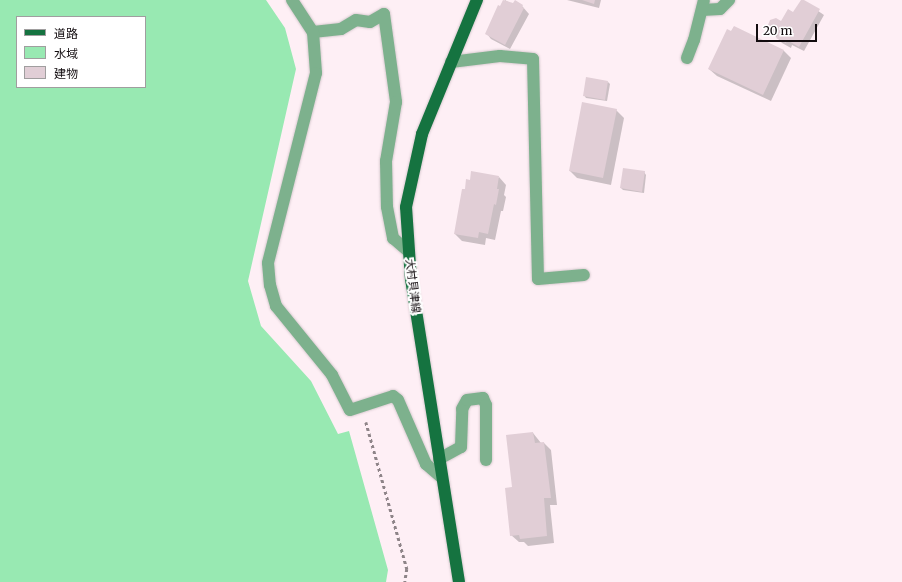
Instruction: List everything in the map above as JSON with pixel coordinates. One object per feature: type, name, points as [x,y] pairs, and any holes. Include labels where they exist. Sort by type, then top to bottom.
[{"type":"main road","name":"大村貝津線","points":[[458,582],[411,280],[406,207],[422,134],[477,0]]},
{"type":"street","points":[[292,0],[313,32],[316,72],[268,263],[270,285],[276,306],[332,375],[350,410],[393,396],[398,400],[426,464],[442,478]]},
{"type":"street","points":[[687,58],[694,40],[703,5],[720,9],[729,0]]},
{"type":"street","points":[[313,32],[341,29],[356,20],[370,22],[384,14],[396,102],[386,161],[387,207],[393,238],[409,252]]},
{"type":"street","points":[[452,62],[500,56],[533,59],[538,279],[584,276]]},
{"type":"street","points":[[439,459],[461,447],[462,409],[467,400],[483,398],[486,405],[486,460]]},
{"type":"path","points":[[361,406],[407,569],[405,582]]},
{"type":"water","points":[[0,0],[266,0],[285,28],[296,69],[248,281],[261,326],[311,381],[338,434],[349,431],[388,570],[386,582],[0,582]]},
{"type":"building","points":[[503,0],[513,3],[515,0],[523,5],[522,7],[524,8],[505,45],[485,34],[498,5],[500,6]]},
{"type":"building","points":[[582,0],[595,0],[594,4]]},
{"type":"building","points":[[801,0],[804,0],[820,9],[799,47],[787,40],[786,43],[776,38],[778,35],[769,30],[768,25],[770,20],[776,18],[781,21],[788,9],[793,12]]},
{"type":"building","points":[[734,26],[784,50],[763,95],[708,69],[727,29],[731,31]]},
{"type":"building","points":[[586,77],[608,81],[605,100],[583,96]]},
{"type":"building","points":[[582,102],[617,109],[603,178],[569,171]]},
{"type":"building","points":[[623,168],[645,171],[642,192],[620,188]]},
{"type":"building","points":[[471,171],[499,176],[497,189],[499,189],[496,205],[494,204],[488,234],[479,232],[478,238],[454,234],[462,189],[465,189],[466,179],[470,180]]},
{"type":"building","points":[[533,432],[535,443],[544,442],[551,498],[544,498],[547,536],[520,539],[519,535],[510,536],[505,488],[512,487],[506,435]]}]
